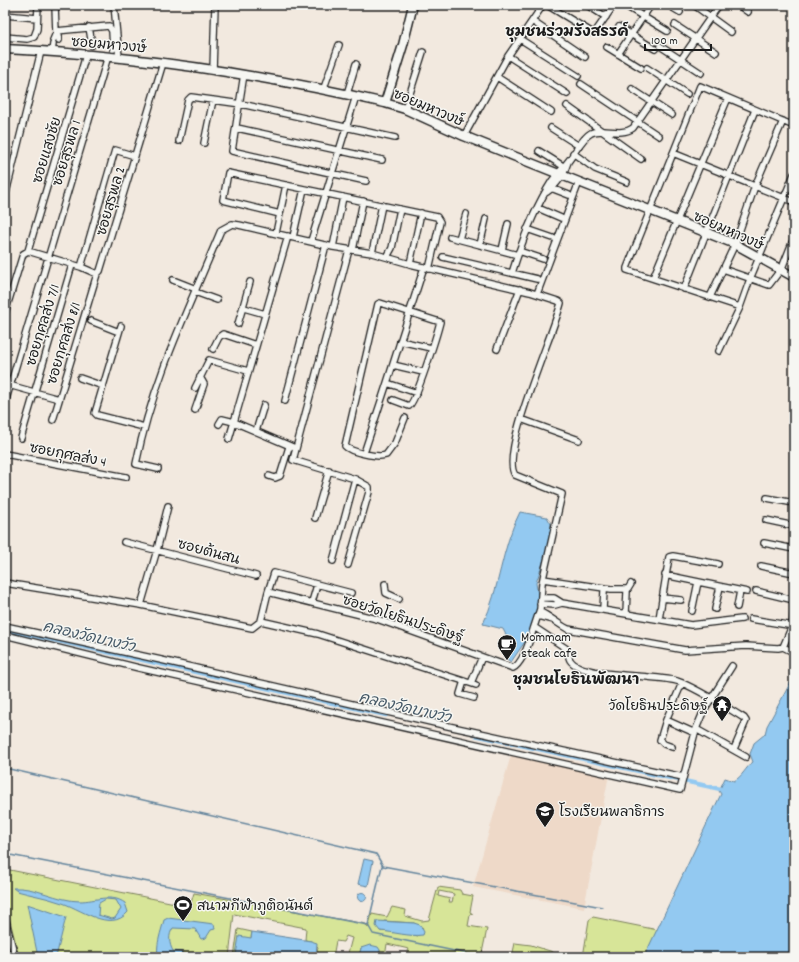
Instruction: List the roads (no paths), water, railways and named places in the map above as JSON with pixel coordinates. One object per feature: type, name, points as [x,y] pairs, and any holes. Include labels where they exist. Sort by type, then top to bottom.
[{"type":"street","points":[[5,37],[27,39],[34,37],[38,5]]},
{"type":"street","points":[[56,45],[59,36],[56,32],[56,6],[69,5]]},
{"type":"street","points":[[114,5],[119,57]]},
{"type":"street","points":[[213,70],[215,5]]},
{"type":"street","points":[[385,103],[404,45],[413,5]]},
{"type":"street","points":[[464,136],[508,56],[543,5]]},
{"type":"street","points":[[547,5],[593,33],[614,5]]},
{"type":"street","points":[[587,5],[606,17]]},
{"type":"street","points":[[618,54],[651,5]]},
{"type":"street","points":[[668,5],[680,12]]},
{"type":"street","points":[[694,5],[732,32]]},
{"type":"street","points":[[512,273],[527,229],[549,189],[560,175],[573,153],[591,133],[602,131],[624,132],[633,128],[665,80],[719,5]]},
{"type":"street","points":[[738,5],[748,12]]},
{"type":"street","points":[[629,8],[667,31]]},
{"type":"street","points":[[5,15],[37,18]]},
{"type":"street","points":[[532,21],[585,57]]},
{"type":"street","points":[[675,25],[716,52]]},
{"type":"street","points":[[56,32],[111,27],[113,49]]},
{"type":"street","points":[[618,27],[654,49]]},
{"type":"street","points":[[89,28],[92,45]]},
{"type":"street","points":[[520,39],[578,76]]},
{"type":"street","name":"ซอยมหาวงษ์","points":[[5,49],[41,51],[56,45],[86,55],[119,57],[244,74],[324,88],[385,103],[405,109],[464,136],[735,244],[782,268],[794,277]]},
{"type":"street","points":[[324,88],[339,45]]},
{"type":"street","points":[[660,46],[701,73]]},
{"type":"street","points":[[607,47],[687,94]]},
{"type":"street","points":[[5,193],[41,51]]},
{"type":"street","points":[[405,109],[423,52]]},
{"type":"street","name":"ซอยแสงชัย","points":[[5,313],[23,254],[28,251],[86,55]]},
{"type":"street","name":"ซอยสุรพล 1","points":[[5,403],[7,385],[48,258],[108,56]]},
{"type":"street","points":[[508,56],[567,94]]},
{"type":"street","name":"ซอยสุรพล 2","points":[[97,274],[103,265],[163,63]]},
{"type":"street","points":[[347,94],[356,64]]},
{"type":"street","points":[[244,74],[241,104],[233,151],[366,181]]},
{"type":"street","points":[[497,77],[551,112]]},
{"type":"street","points":[[581,84],[659,136]]},
{"type":"street","points":[[740,307],[627,269],[700,86],[794,126]]},
{"type":"street","points":[[632,89],[672,115]]},
{"type":"street","points":[[311,241],[356,96]]},
{"type":"street","points":[[179,141],[190,98],[241,104],[395,138]]},
{"type":"street","points":[[653,278],[678,222],[728,98]]},
{"type":"street","points":[[204,143],[213,100]]},
{"type":"street","points":[[567,106],[641,160]]},
{"type":"street","points":[[684,289],[705,232],[755,110]]},
{"type":"street","points":[[710,297],[735,244],[755,186],[783,121]]},
{"type":"street","points":[[237,128],[382,160]]},
{"type":"street","points":[[551,128],[579,146]]},
{"type":"street","points":[[81,267],[115,150],[135,156]]},
{"type":"street","points":[[539,151],[563,166]]},
{"type":"street","points":[[573,153],[595,169],[627,182]]},
{"type":"street","points":[[673,153],[794,202]]},
{"type":"street","points":[[560,175],[563,166],[569,161]]},
{"type":"street","points":[[280,214],[224,200],[223,198],[227,174],[229,172],[437,217],[440,222],[364,453]]},
{"type":"street","points":[[719,351],[740,307],[750,279],[794,174]]},
{"type":"street","points":[[537,294],[579,182]]},
{"type":"street","points":[[276,233],[286,185]]},
{"type":"street","points":[[229,439],[265,314],[304,189]]},
{"type":"street","points":[[549,189],[569,195]]},
{"type":"street","points":[[333,247],[343,197]]},
{"type":"street","points":[[269,476],[275,478],[280,476],[311,397],[363,201]]},
{"type":"street","points":[[372,253],[382,205]]},
{"type":"street","points":[[538,208],[561,218]]},
{"type":"street","points":[[388,257],[392,248],[400,209]]},
{"type":"street","points":[[410,264],[421,214]]},
{"type":"street","points":[[459,239],[466,214]]},
{"type":"street","points":[[480,245],[486,219]]},
{"type":"street","points":[[158,469],[136,464],[144,427],[156,384],[223,228],[232,224],[333,247],[372,253],[426,268],[520,289],[561,303],[521,419],[511,462],[514,473],[562,494],[543,579],[539,614],[534,627],[567,649],[570,660],[579,667],[594,672],[659,678],[682,683],[744,718],[746,721],[745,725],[734,749]]},
{"type":"street","points":[[502,250],[508,224]]},
{"type":"street","points":[[527,229],[552,238]]},
{"type":"street","points":[[450,237],[544,259]]},
{"type":"street","points":[[723,269],[768,286],[782,268],[794,238]]},
{"type":"street","points":[[284,401],[326,245]]},
{"type":"street","points":[[28,251],[72,264],[97,274]]},
{"type":"street","points":[[443,257],[537,279]]},
{"type":"street","name":"ซอยกุศลส่ง 7/1","points":[[21,438],[72,264]]},
{"type":"street","name":"ซอยกุศลส่ง 8/1","points":[[53,420],[97,274]]},
{"type":"street","points":[[173,280],[217,300]]},
{"type":"street","points":[[238,324],[244,308],[250,282]]},
{"type":"street","points":[[497,349],[520,289]]},
{"type":"street","points":[[393,400],[410,406],[417,393],[440,321],[378,304],[345,444],[348,448],[364,453],[380,456],[388,454],[395,443],[405,418]]},
{"type":"street","points":[[244,308],[265,314]]},
{"type":"street","points":[[91,321],[120,329],[96,414],[144,427]]},
{"type":"street","points":[[213,349],[219,337],[223,334],[256,345]]},
{"type":"street","points":[[400,341],[431,348]]},
{"type":"street","points":[[195,388],[209,360],[248,371]]},
{"type":"street","points":[[393,365],[423,372]]},
{"type":"street","points":[[195,410],[204,384],[200,377]]},
{"type":"street","points":[[80,378],[103,386]]},
{"type":"street","points":[[387,383],[417,393]]},
{"type":"street","points":[[7,385],[59,399]]},
{"type":"street","points":[[256,431],[264,405]]},
{"type":"street","points":[[219,424],[222,419],[234,422],[292,447]]},
{"type":"street","points":[[521,419],[579,440]]},
{"type":"street","points":[[292,447],[293,460],[355,479],[366,485],[369,492],[348,566]]},
{"type":"street","name":"ซอยกุศลส่ง 4","points":[[5,454],[126,477]]},
{"type":"street","points":[[315,518],[328,470]]},
{"type":"street","points":[[333,561],[355,479]]},
{"type":"street","points":[[767,498],[794,503]]},
{"type":"street","name":"ซอยต้นสน","points":[[141,605],[168,506]]},
{"type":"street","points":[[766,520],[794,526]]},
{"type":"street","name":"ซอยต้นสน","points":[[124,542],[256,576]]},
{"type":"street","points":[[764,543],[794,549]]},
{"type":"street","points":[[659,619],[670,549]]},
{"type":"street","points":[[669,557],[673,556],[718,564]]},
{"type":"street","points":[[761,566],[794,573]]},
{"type":"street","points":[[5,583],[141,605],[251,628],[256,627],[261,621],[273,573],[350,593]]},
{"type":"street","points":[[665,575],[747,592]]},
{"type":"street","points":[[543,579],[611,589],[628,589],[631,584]]},
{"type":"street","points":[[692,612],[698,582]]},
{"type":"street","points":[[385,584],[386,593],[399,599]]},
{"type":"street","points":[[312,602],[317,585]]},
{"type":"street","points":[[715,609],[720,587]]},
{"type":"street","points":[[603,609],[604,591]]},
{"type":"street","points":[[736,607],[740,591]]},
{"type":"street","points":[[756,591],[794,600]]},
{"type":"street","name":"ซอยวัดโยธินประดิษฐ์","points":[[268,592],[377,619],[482,657],[515,667],[527,646],[534,627]]},
{"type":"street","points":[[626,613],[627,592]]},
{"type":"street","points":[[541,598],[554,598],[562,602],[691,625],[742,619]]},
{"type":"street","points":[[662,598],[681,600]]},
{"type":"street","points":[[540,604],[555,605],[562,602]]},
{"type":"street","points":[[783,647],[793,626],[794,613]]},
{"type":"street","points":[[539,614],[550,616],[553,620],[568,628],[685,650],[746,646],[783,647],[789,650],[794,646]]},
{"type":"street","points":[[751,618],[793,626]]},
{"type":"street","points":[[261,621],[318,634],[473,684],[482,657]]},
{"type":"street","points":[[5,626],[683,779]]},
{"type":"street","points":[[5,635],[101,659],[603,774],[680,790],[695,731],[711,698],[732,666]]},
{"type":"street","points":[[464,680],[460,694],[474,698]]},
{"type":"street","points":[[672,747],[664,744],[660,740],[661,733],[682,683]]},
{"type":"street","points":[[666,720],[695,731],[734,749],[746,757]]},
{"type":"street","points":[[5,919],[15,957]]},
{"type":"water","points":[[520,512],[547,517],[551,524],[548,547],[536,583],[539,601],[531,633],[511,662],[504,657],[504,643],[506,635],[503,629],[483,624],[489,611],[504,554]]},
{"type":"water","points":[[794,676],[794,957],[644,957],[721,794],[719,791],[725,778],[734,781],[740,777],[753,762],[750,754],[754,743],[765,734],[767,726]]},
{"type":"water","points":[[364,859],[373,861],[368,886],[358,884]]},
{"type":"water","points":[[13,888],[30,889],[63,899],[80,901],[114,898],[125,903],[128,912],[121,918],[104,920],[59,902],[17,891]],"holes":[[[106,899],[116,900],[121,909],[115,918],[112,919],[98,915],[99,903]]]},
{"type":"water","points":[[360,893],[364,893],[366,897],[364,901],[360,901],[358,899],[358,895]]},
{"type":"water","points":[[27,904],[66,917],[56,957],[38,957]]},
{"type":"water","points":[[168,918],[214,924],[215,929],[211,930],[206,938],[201,939],[195,929],[173,928],[171,931],[170,942],[173,951],[182,952],[184,957],[158,956],[160,934],[164,920]]},
{"type":"water","points":[[377,921],[414,923],[420,925],[424,932],[423,935],[412,935],[380,931],[376,926]]},
{"type":"water","points":[[252,932],[317,943],[316,957],[242,957],[236,955],[239,936],[251,938]]},
{"type":"water","points":[[370,945],[378,947],[380,950],[379,957],[359,957],[361,948]]},
{"type":"waterway","name":"คลองวัดบางวัว","points":[[5,629],[386,715]]},
{"type":"waterway","name":"คลองวัดบางวัว","points":[[475,735],[725,790]]},
{"type":"waterway","points":[[5,768],[376,854],[383,866],[602,907]]},
{"type":"waterway","points":[[5,854],[368,925],[373,934],[483,957]]},
{"type":"waterway","points":[[368,925],[382,866]]},
{"type":"place","name":"Mommam steak cafe","points":[[507,661]]},
{"type":"place","name":"วัดโยธินประดิษฐ์","points":[[722,722]]},
{"type":"place","name":"โรงเรียนพลาธิการ","points":[[545,828]]},
{"type":"place","name":"สนามกีฬาภูติอนันต์","points":[[183,922]]},
{"type":"district","name":"ชุมชนร่วมรังสรรค์","points":[[567,31]]},
{"type":"district","name":"ชุมชนโยธินพัฒนา","points":[[576,679]]}]
